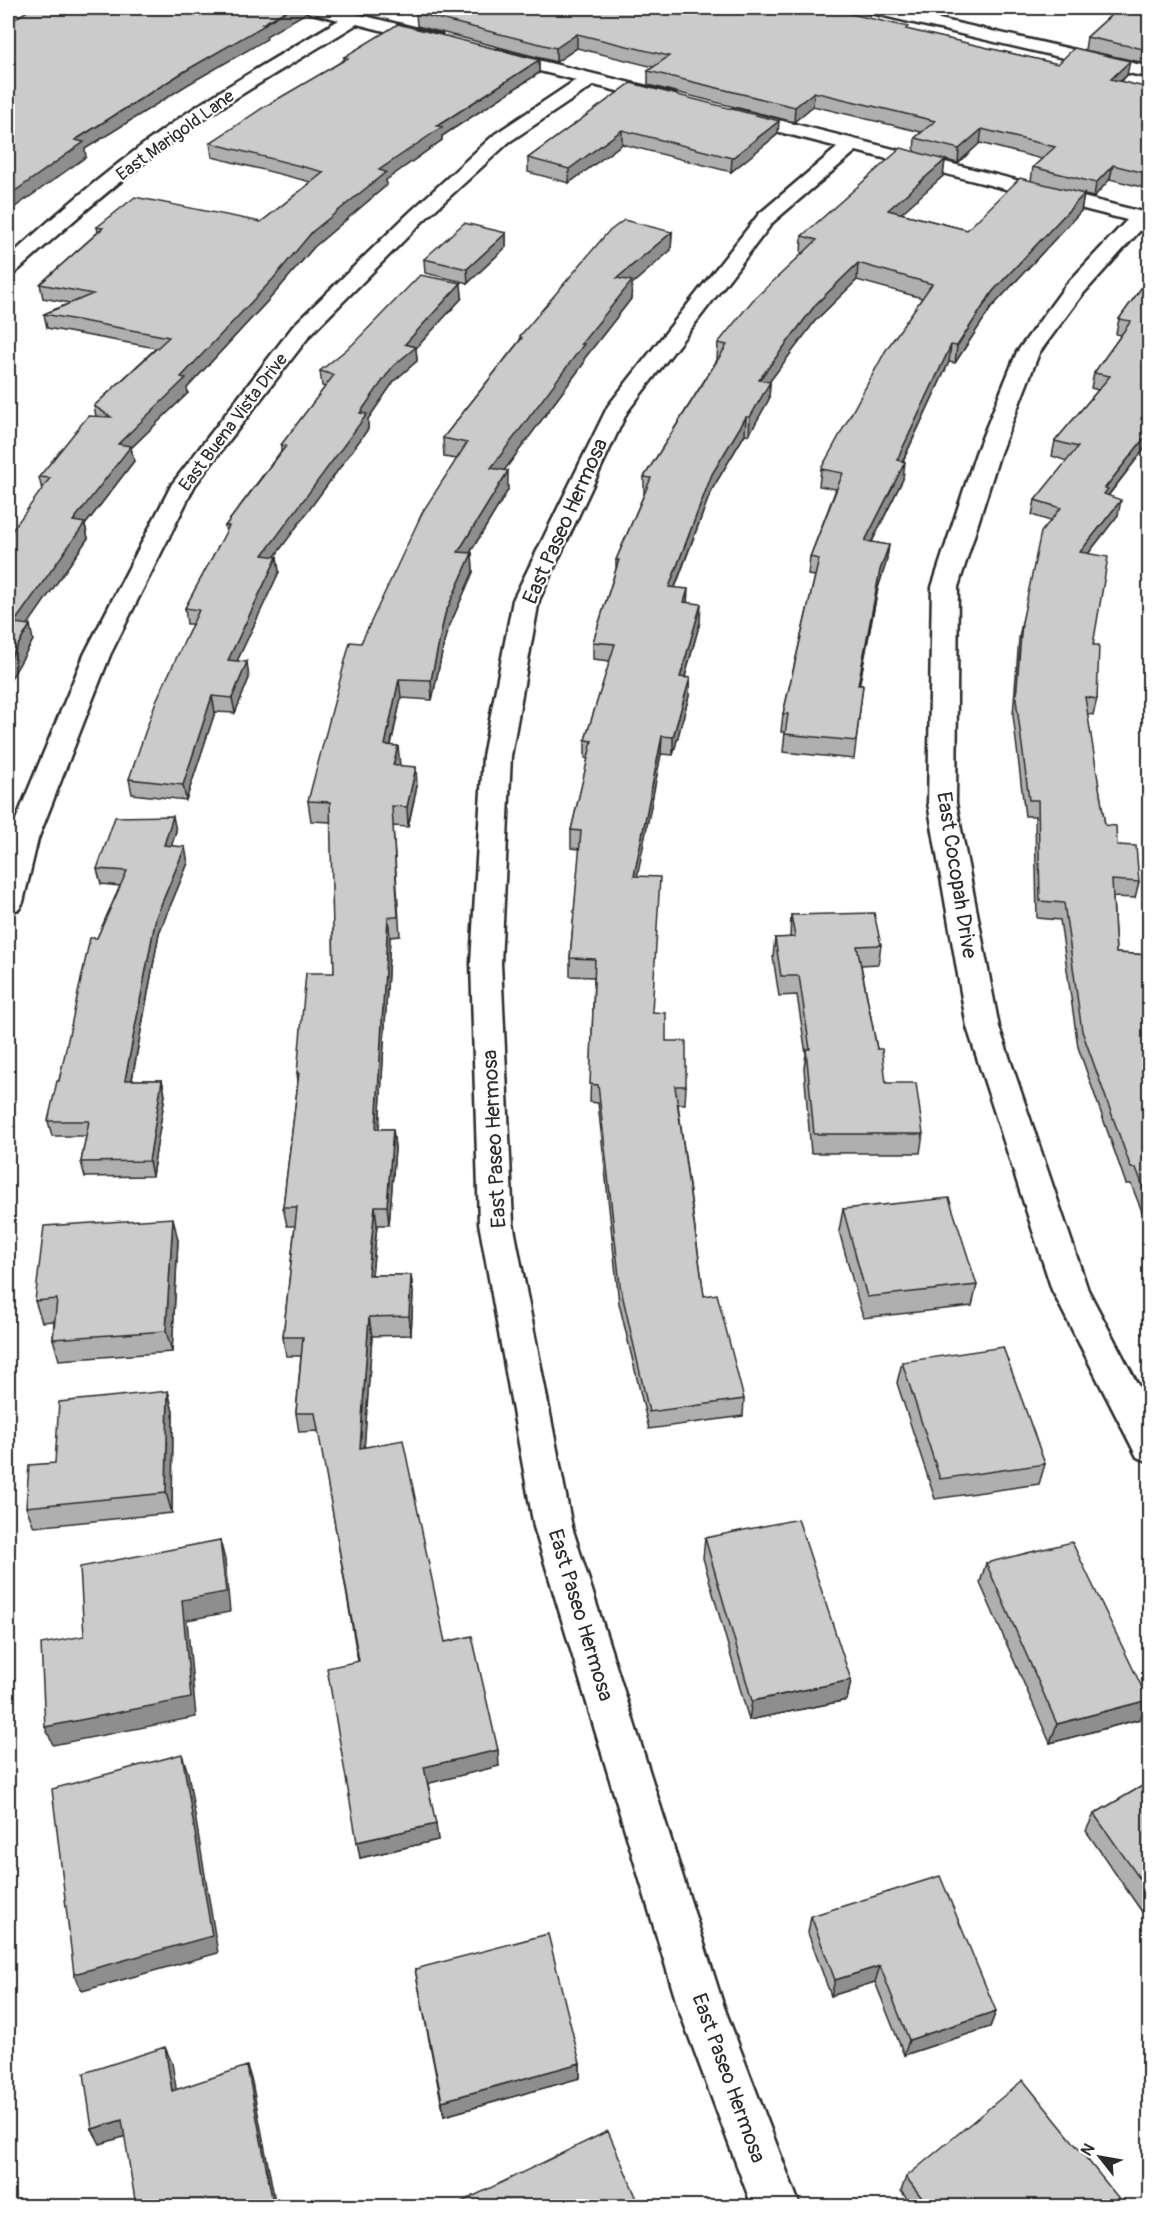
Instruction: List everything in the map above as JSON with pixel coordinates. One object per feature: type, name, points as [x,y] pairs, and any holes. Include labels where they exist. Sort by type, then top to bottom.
[{"type":"street","points":[[314,8],[456,44]]},
{"type":"street","points":[[871,8],[1149,73]]},
{"type":"street","name":"East Marigold Lane","points":[[8,269],[56,224],[165,139],[218,101],[355,18]]},
{"type":"street","points":[[478,50],[682,102]]},
{"type":"street","name":"East Buena Vista Drive","points":[[8,902],[23,839],[97,655],[184,484],[302,330],[326,306],[416,217],[502,138],[590,79]]},
{"type":"street","points":[[716,111],[1145,218]]},
{"type":"street","name":"East Paseo Hermosa","points":[[776,2206],[701,2007],[553,1527],[496,1223],[486,963],[497,756],[526,600],[616,411],[766,218],[852,145]]},
{"type":"street","name":"East Cocopah Drive","points":[[1145,218],[1074,290],[1028,352],[988,453],[945,587],[942,803],[983,1027],[1070,1290],[1149,1446]]},
{"type":"building","points":[[32,8],[291,8],[75,140],[84,142],[8,196],[8,23]]},
{"type":"building","points":[[425,8],[825,8],[1058,64],[1074,48],[1130,61],[1111,79],[1149,88],[1149,174],[1113,165],[1096,183],[1033,167],[1055,147],[982,129],[959,149],[915,138],[935,121],[814,92],[795,107],[648,71],[669,56],[577,34],[556,48],[416,13]]},
{"type":"building","points":[[1119,8],[1149,11],[1149,43],[1143,49],[1087,37]]},
{"type":"building","points":[[398,24],[539,60],[437,126],[442,127],[379,170],[386,172],[312,232],[273,279],[181,377],[186,378],[118,444],[131,446],[73,521],[85,523],[14,623],[30,625],[8,662],[8,536],[50,478],[39,477],[88,416],[111,417],[94,406],[169,337],[44,314],[93,294],[40,284],[103,228],[97,227],[135,197],[261,222],[324,172],[210,143],[264,107],[348,58],[344,57]]},
{"type":"building","points":[[631,83],[779,121],[732,158],[622,130],[569,169],[528,158]]},
{"type":"building","points":[[901,148],[945,160],[888,210],[967,230],[1020,178],[1084,194],[993,291],[957,346],[951,345],[897,460],[905,462],[865,541],[889,545],[880,570],[858,685],[863,685],[856,741],[785,734],[788,714],[783,714],[819,559],[810,557],[843,473],[821,469],[886,350],[932,284],[858,263],[816,304],[759,380],[770,382],[712,474],[669,587],[688,589],[684,602],[701,604],[680,677],[690,678],[673,737],[662,736],[634,876],[660,877],[652,1012],[666,1013],[666,1041],[686,1041],[686,1086],[675,1086],[704,1296],[717,1294],[744,1399],[649,1412],[620,1285],[598,1085],[590,1084],[595,959],[570,958],[581,831],[571,830],[592,741],[585,740],[615,644],[593,642],[619,560],[616,560],[651,478],[644,477],[727,345],[718,343],[752,301],[817,240],[802,236]]},
{"type":"building","points":[[624,220],[672,232],[617,278],[632,281],[581,344],[584,344],[491,468],[508,471],[458,552],[472,553],[445,614],[431,680],[399,679],[385,745],[398,746],[393,765],[416,767],[407,807],[392,806],[398,917],[388,917],[376,1129],[393,1129],[387,1206],[375,1206],[368,1275],[411,1275],[409,1316],[369,1317],[360,1448],[403,1440],[445,1642],[472,1636],[498,1750],[424,1767],[436,1824],[357,1842],[327,1668],[359,1661],[315,1413],[296,1413],[303,1337],[283,1337],[297,1207],[283,1207],[299,1073],[297,1073],[306,973],[334,973],[330,802],[308,801],[350,642],[361,643],[423,511],[467,443],[443,438],[522,338],[520,336],[607,233]]},
{"type":"building","points":[[464,223],[506,233],[467,269],[424,259]]},
{"type":"building","points":[[420,275],[461,283],[405,344],[416,347],[393,366],[360,413],[367,414],[263,555],[277,557],[228,660],[247,662],[232,698],[212,696],[183,785],[129,779],[156,701],[199,610],[185,608],[229,526],[225,526],[286,446],[281,445],[334,375],[320,371],[353,344]]},
{"type":"building","points":[[1149,277],[1149,406],[1141,419],[1149,422],[1149,432],[1105,488],[1108,489],[1104,494],[1121,500],[1080,552],[1108,557],[1093,645],[1099,645],[1097,699],[1085,697],[1105,825],[1116,826],[1117,845],[1136,846],[1139,882],[1112,880],[1116,953],[1149,955],[1149,1201],[1136,1168],[1131,1168],[1082,1031],[1064,903],[1040,901],[1038,800],[1029,800],[1016,699],[1022,622],[1041,532],[1061,508],[1035,500],[1078,447],[1055,441],[1110,376],[1094,373],[1131,321],[1119,319]]},
{"type":"building","points":[[173,816],[164,845],[185,847],[156,917],[125,1080],[162,1080],[149,1161],[81,1162],[89,1121],[48,1121],[90,938],[97,938],[127,871],[97,869],[115,817]]},
{"type":"building","points":[[874,913],[881,945],[857,946],[877,1049],[882,1049],[886,1083],[916,1083],[923,1134],[814,1134],[806,1049],[810,1049],[799,976],[781,976],[775,938],[795,937],[791,915]]},
{"type":"building","points":[[949,1198],[977,1285],[867,1297],[843,1209]]},
{"type":"building","points":[[173,1218],[166,1331],[53,1339],[57,1299],[35,1301],[44,1226]]},
{"type":"building","points":[[1003,1347],[1045,1464],[940,1479],[902,1362]]},
{"type":"building","points":[[168,1391],[166,1493],[26,1507],[29,1465],[55,1463],[59,1402]]},
{"type":"building","points":[[798,1519],[851,1680],[752,1701],[705,1538]]},
{"type":"building","points":[[220,1540],[226,1592],[182,1600],[191,1698],[45,1727],[41,1644],[84,1636],[80,1567]]},
{"type":"building","points":[[1072,1542],[1148,1700],[1057,1724],[986,1563]]},
{"type":"building","points":[[182,1754],[212,1936],[74,1974],[52,1789]]},
{"type":"building","points":[[1149,1782],[1149,1892],[1094,1814]]},
{"type":"building","points":[[940,1876],[996,2011],[909,2040],[880,1966],[835,1980],[811,1916]]},
{"type":"building","points":[[548,1934],[580,2063],[442,2101],[415,1969]]},
{"type":"building","points":[[165,2047],[172,2091],[247,2066],[273,2203],[261,2206],[136,2206],[122,2120],[92,2129],[84,2073]]},
{"type":"building","points":[[1023,2080],[1125,2206],[928,2206],[906,2177]]},
{"type":"building","points":[[608,2131],[640,2206],[453,2206]]}]
